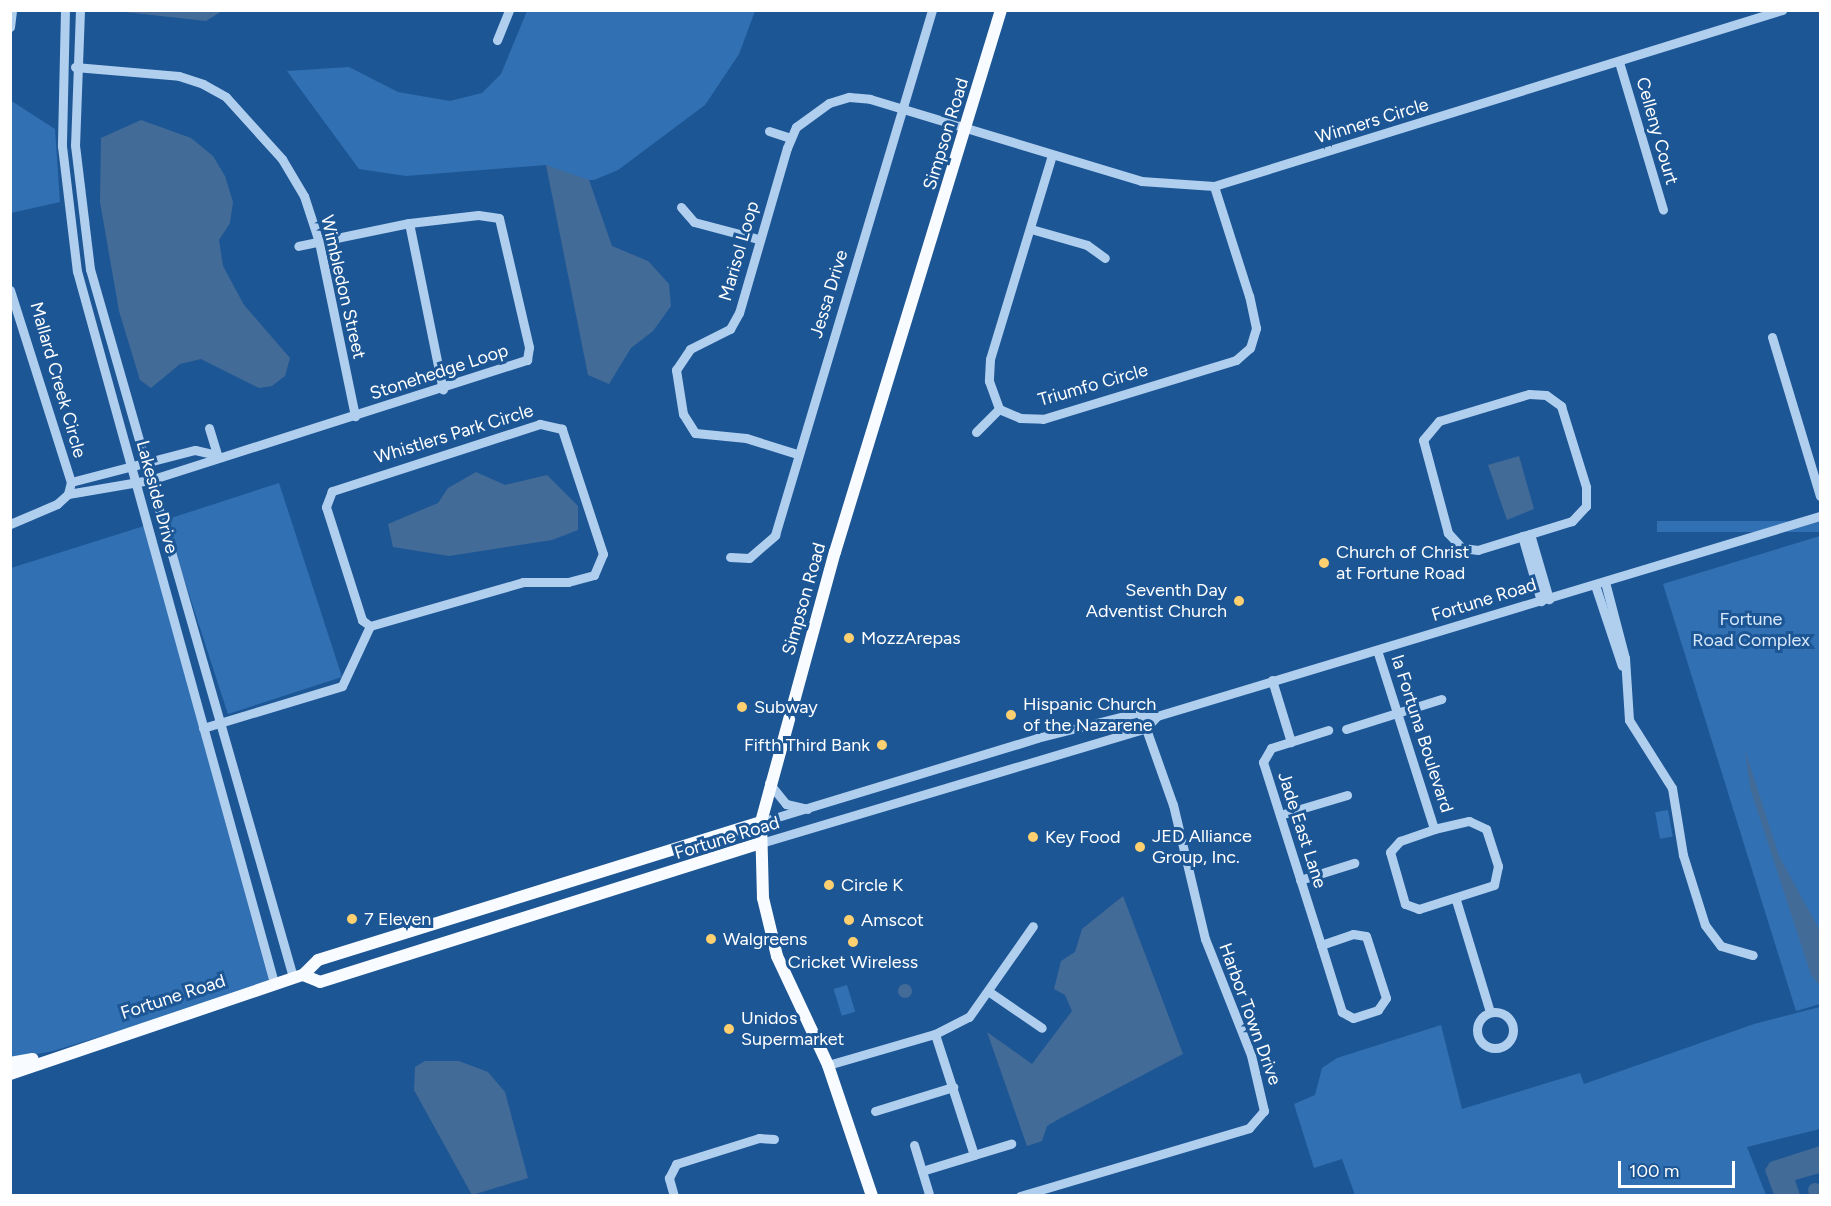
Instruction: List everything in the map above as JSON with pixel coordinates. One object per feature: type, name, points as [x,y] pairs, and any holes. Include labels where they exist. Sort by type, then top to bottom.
[{"type":"main road","name":"Simpson Road","points":[[872,1196],[828,1065],[777,956],[763,898],[761,822],[769,783],[967,130],[1000,10]]},
{"type":"main road","name":"Fortune Road","points":[[10,1074],[54,1056],[298,976],[318,960],[761,822]]},
{"type":"main road","name":"Fortune Road","points":[[298,976],[320,982],[761,843]]},
{"type":"main road","name":"Fortune Road","points":[[10,1064],[54,1056]]},
{"type":"street","name":"Lakeside Drive","points":[[65,10],[61,105],[70,226],[87,314],[132,466],[274,983]]},
{"type":"street","name":"Lakeside Drive","points":[[80,10],[75,68],[75,145],[90,269],[220,724],[298,976]]},
{"type":"street","points":[[497,39],[509,10]]},
{"type":"street","name":"Jessa Drive","points":[[730,557],[749,558],[775,535],[797,454],[932,10]]},
{"type":"street","name":"Winners Circle","points":[[967,130],[1141,181],[1214,186],[1782,10]]},
{"type":"street","points":[[10,27],[11,11]]},
{"type":"street","name":"Celleny Court","points":[[1619,62],[1663,210]]},
{"type":"street","name":"Wimbledon Street","points":[[75,68],[178,76],[226,98],[282,159],[304,196],[319,242],[355,416]]},
{"type":"street","name":"Marisol Loop","points":[[797,454],[746,438],[695,433],[676,388],[676,370],[690,349],[730,329],[739,313],[758,239],[791,138],[813,111],[849,97],[967,130]]},
{"type":"street","points":[[770,131],[791,138]]},
{"type":"street","points":[[976,432],[999,409],[989,381],[990,359],[1052,155]]},
{"type":"street","name":"Triumfo Circle","points":[[999,409],[1043,419],[1236,360],[1250,348],[1256,328],[1249,296],[1214,186]]},
{"type":"street","points":[[681,207],[694,222],[758,239]]},
{"type":"street","name":"Stonehedge Loop","points":[[136,481],[150,480],[217,455],[443,390],[527,360],[529,347],[506,230],[499,218],[478,215],[409,223],[298,246]]},
{"type":"street","points":[[409,223],[443,390]]},
{"type":"street","points":[[1031,229],[1088,244],[1105,258]]},
{"type":"street","name":"Mallard Creek Circle","points":[[10,290],[71,482],[68,494]]},
{"type":"street","points":[[1772,337],[1821,496]]},
{"type":"street","points":[[1537,393],[1558,404],[1587,502],[1575,519],[1526,535],[1473,550],[1450,538],[1424,453],[1430,428],[1537,393]]},
{"type":"street","name":"Whistlers Park Circle","points":[[540,424],[562,429],[603,554],[599,571],[568,582],[523,582],[370,626],[362,620],[326,507],[332,491],[540,424]]},
{"type":"street","points":[[209,428],[217,455]]},
{"type":"street","name":"Stonehedge Loop","points":[[132,466],[195,450],[217,455]]},
{"type":"street","name":"Mallard Creek Circle","points":[[71,482],[132,466]]},
{"type":"street","points":[[10,524],[44,513],[68,494],[136,481]]},
{"type":"street","name":"Fortune Road","points":[[761,822],[812,810],[999,749],[1140,712],[1156,716],[1821,516]]},
{"type":"street","points":[[1526,535],[1545,600]]},
{"type":"street","points":[[1605,582],[1625,658],[1622,666]]},
{"type":"street","points":[[1595,585],[1622,666],[1629,720],[1672,788],[1683,855],[1706,925],[1720,946],[1753,955]]},
{"type":"street","points":[[203,728],[342,686],[370,626]]},
{"type":"street","name":"la Fortuna Boulevard","points":[[1377,650],[1434,829]]},
{"type":"street","points":[[1272,680],[1291,742]]},
{"type":"street","points":[[1346,729],[1441,699]]},
{"type":"street","name":"Harbor Town Drive","points":[[1020,1196],[1249,1128],[1264,1111],[1251,1055],[1205,939],[1173,805],[1140,712]]},
{"type":"street","points":[[1146,728],[1156,716]]},
{"type":"street","name":"Fortune Road","points":[[761,843],[1146,728]]},
{"type":"street","name":"Jade East Lane","points":[[1321,945],[1353,934],[1366,936],[1386,998],[1378,1010],[1353,1017],[1342,1012],[1263,762],[1271,748],[1328,730]]},
{"type":"street","points":[[769,783],[786,804],[812,810]]},
{"type":"street","points":[[1280,815],[1347,795]]},
{"type":"street","name":"la Fortuna Boulevard","points":[[1469,821],[1486,829],[1498,866],[1494,885],[1456,900],[1419,909],[1405,904],[1390,866],[1390,852],[1400,841],[1434,829],[1469,821]]},
{"type":"street","points":[[1300,880],[1354,863]]},
{"type":"street","points":[[1456,900],[1490,1012],[1511,1021],[1511,1039],[1502,1047],[1485,1045],[1478,1035],[1478,1024],[1490,1012]]},
{"type":"street","points":[[828,1065],[935,1034],[969,1017],[1033,926]]},
{"type":"street","points":[[988,991],[1042,1028]]},
{"type":"street","points":[[935,1034],[974,1155]]},
{"type":"street","points":[[875,1111],[952,1087]]},
{"type":"street","points":[[674,1196],[669,1178],[676,1164],[759,1138],[774,1139]]},
{"type":"street","points":[[922,1171],[1011,1144]]},
{"type":"street","points":[[914,1145],[929,1194]]},
{"type":"green space","points":[[527,11],[755,11],[739,54],[705,105],[618,170],[594,180],[577,180],[546,165],[406,176],[359,169],[287,71],[349,67],[398,92],[450,101],[482,93],[501,74]]},
{"type":"green space","points":[[10,100],[55,129],[60,202],[11,213]]},
{"type":"green space","points":[[279,483],[342,677],[228,714],[165,520]]},
{"type":"green space","points":[[1657,521],[1820,521],[1820,532],[1657,532]]},
{"type":"green space","points":[[144,526],[270,985],[53,1051],[11,1059],[11,568]]},
{"type":"green space","name":"Fortune Road Complex","points":[[1820,536],[1820,1004],[1796,1011],[1663,584]]},
{"type":"green space","points":[[1668,810],[1673,837],[1660,839],[1655,812]]},
{"type":"green space","points":[[847,985],[855,1012],[842,1016],[834,989]]},
{"type":"green space","points":[[1820,1007],[1820,1129],[1747,1147],[1766,1195],[1355,1195],[1342,1159],[1314,1168],[1294,1104],[1315,1095],[1322,1068],[1337,1058],[1441,1025],[1462,1109],[1580,1073],[1584,1084],[1754,1024]]},
{"type":"shaded area","points":[[116,11],[222,11],[206,21]]},
{"type":"shaded area","points":[[141,120],[191,138],[213,156],[225,176],[233,202],[230,223],[219,240],[223,266],[244,305],[290,358],[285,376],[272,386],[259,388],[201,359],[180,364],[151,388],[140,380],[119,311],[100,202],[101,138]]},
{"type":"shaded area","points":[[546,165],[589,180],[612,246],[648,261],[669,284],[671,306],[653,331],[631,348],[609,384],[588,375]]},
{"type":"shaded area","points":[[1519,456],[1534,509],[1507,520],[1488,465]]},
{"type":"shaded area","points":[[476,472],[505,485],[547,475],[578,506],[578,530],[552,540],[449,556],[393,547],[388,524],[438,503],[448,488]]},
{"type":"shaded area","points":[[1745,750],[1779,856],[1820,931],[1820,986],[1811,975],[1750,788]]},
{"type":"shaded area","points":[[1123,896],[1183,1054],[1057,1120],[1047,1126],[1042,1141],[1027,1146],[987,1032],[1032,1064],[1072,1011],[1065,995],[1054,989],[1061,961],[1075,952],[1082,929]]},
{"type":"shaded area","points":[[905,984],[910,986],[912,991],[910,996],[905,998],[900,996],[898,991],[900,986]]},
{"type":"shaded area","points":[[425,1061],[459,1061],[488,1072],[505,1092],[528,1178],[472,1195],[414,1090],[415,1067]]},
{"type":"shaded area","points":[[1820,1146],[1820,1173],[1795,1180],[1800,1195],[1774,1195],[1765,1170],[1770,1162]]},
{"type":"shaded area","points":[[1815,1183],[1820,1185],[1822,1190],[1820,1195],[1815,1197],[1810,1195],[1808,1190],[1810,1185]]},
{"type":"place","name":"Church of Christ at Fortune Road","points":[[1324,563]]},
{"type":"place","name":"Seventh Day Adventist Church","points":[[1239,601]]},
{"type":"place","name":"MozzArepas","points":[[849,638]]},
{"type":"place","name":"Subway","points":[[742,707]]},
{"type":"place","name":"Hispanic Church of the Nazarene","points":[[1011,715]]},
{"type":"place","name":"Fifth Third Bank","points":[[882,745]]},
{"type":"place","name":"Key Food","points":[[1033,837]]},
{"type":"place","name":"JED Alliance Group, Inc.","points":[[1140,847]]},
{"type":"place","name":"Circle K","points":[[829,885]]},
{"type":"place","name":"7 Eleven","points":[[352,919]]},
{"type":"place","name":"Amscot","points":[[849,920]]},
{"type":"place","name":"Walgreens","points":[[711,939]]},
{"type":"place","name":"Cricket Wireless","points":[[853,942]]},
{"type":"place","name":"Unidos Supermarket","points":[[729,1029]]}]
